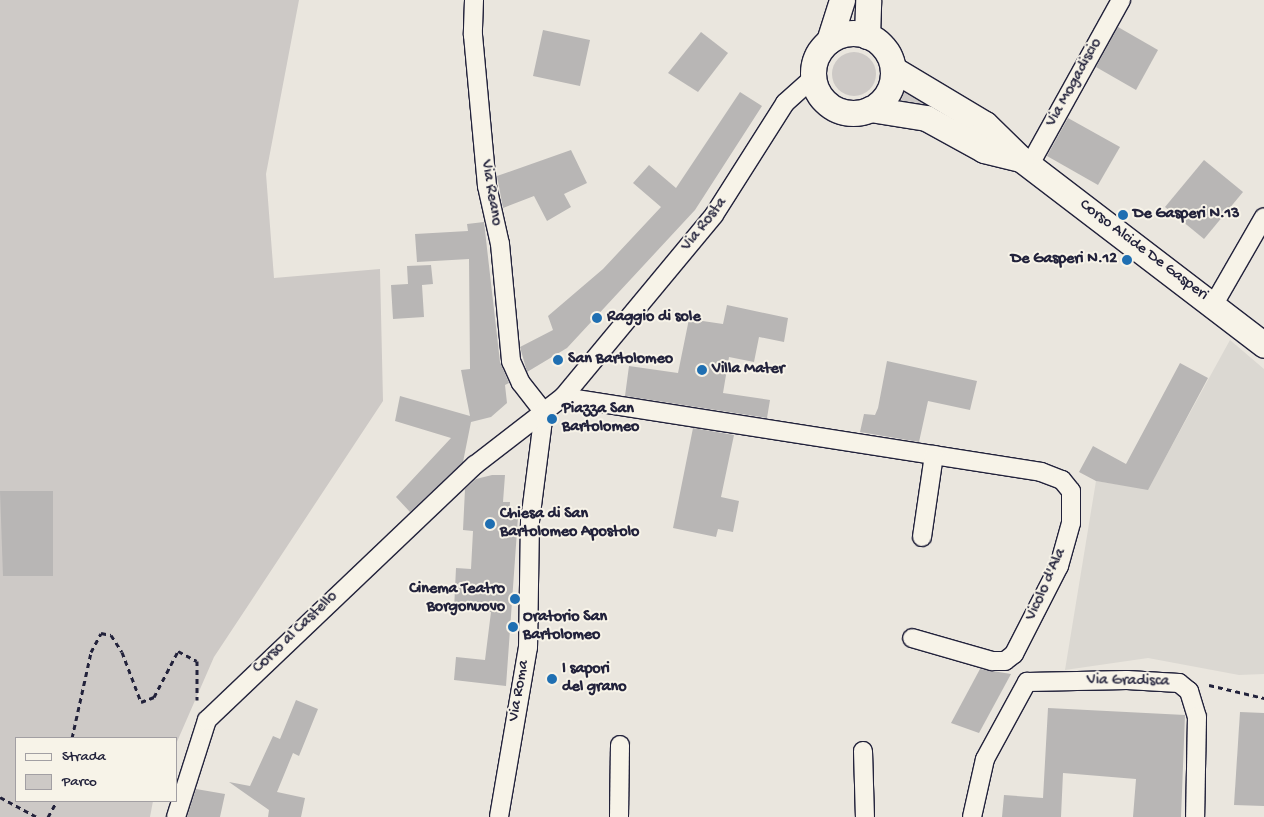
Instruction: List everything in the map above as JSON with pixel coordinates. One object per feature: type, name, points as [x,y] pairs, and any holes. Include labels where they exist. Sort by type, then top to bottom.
[{"type":"street","name":"Via Reano","points":[[474,0],[473,36],[487,186],[500,244],[511,360],[521,383],[544,412]]},
{"type":"street","points":[[829,41],[842,0]]},
{"type":"street","points":[[867,36],[868,0]]},
{"type":"street","name":"Via Mogadiscio","points":[[1025,162],[1121,0]]},
{"type":"street","points":[[840,35],[867,36],[885,49],[893,69],[888,93],[870,109],[858,113],[834,108],[823,100],[813,78],[819,51],[829,41],[840,35]]},
{"type":"street","name":"Corso Alcide De Gasperi","points":[[893,69],[985,124],[1025,162],[1214,304],[1264,345]]},
{"type":"street","name":"Via Rosta","points":[[563,397],[714,216],[794,91],[813,78]]},
{"type":"street","name":"Corso Alcide De Gasperi","points":[[870,109],[926,118],[984,150],[1025,162]]},
{"type":"street","points":[[1214,304],[1264,217]]},
{"type":"street","points":[[544,412],[563,397]]},
{"type":"street","name":"Vicolo d'Ala","points":[[563,397],[1041,472],[1062,480],[1071,491],[1071,522],[1059,566],[1014,654],[1005,661],[912,638]]},
{"type":"street","name":"Via Roma","points":[[499,817],[528,647],[536,474],[544,412]]},
{"type":"street","name":"Corso al Castello","points":[[176,817],[207,720],[462,478],[544,412]]},
{"type":"street","points":[[922,537],[934,455]]},
{"type":"street","name":"Via Gradisca","points":[[972,817],[985,759],[1027,682],[1179,683],[1188,691],[1197,717],[1195,817]]},
{"type":"street","points":[[619,817],[620,745]]},
{"type":"street","points":[[863,751],[864,817]]},
{"type":"path","points":[[72,737],[91,652],[101,633],[111,635],[122,652],[141,702],[154,698],[178,651],[198,661],[196,706]]},
{"type":"path","points":[[1179,683],[1264,698]]},
{"type":"path","points":[[0,797],[37,817]]},
{"type":"path","points":[[48,817],[56,802]]},
{"type":"shaded area","points":[[1230,340],[1264,369],[1264,674],[1239,675],[1148,658],[1065,670],[1096,481],[1148,489]]},
{"type":"green space","points":[[0,0],[299,0],[266,174],[274,278],[380,269],[383,401],[214,657],[178,739],[178,737],[15,737],[15,802],[153,802],[150,817],[0,817]]},
{"type":"green space","points":[[854,52],[866,56],[872,62],[876,74],[872,86],[866,92],[854,96],[842,92],[836,86],[832,74],[836,62],[842,56]]},
{"type":"green space","points":[[906,86],[963,117],[901,101]]},
{"type":"building","points":[[1118,27],[1158,50],[1136,90],[1096,67]]},
{"type":"building","points":[[543,30],[590,40],[580,86],[533,76]]},
{"type":"building","points":[[701,32],[728,53],[698,92],[668,73]]},
{"type":"building","points":[[740,92],[762,106],[695,210],[567,348],[527,372],[520,347],[553,330],[548,316],[603,269],[661,207],[633,183],[649,165],[676,188]]},
{"type":"building","points":[[1068,118],[1120,147],[1098,185],[1047,156]]},
{"type":"building","points":[[571,150],[587,183],[564,194],[571,207],[547,221],[534,196],[503,208],[497,176]]},
{"type":"building","points":[[1204,160],[1243,192],[1204,239],[1165,207]]},
{"type":"building","points":[[484,222],[500,362],[509,383],[505,385],[507,403],[491,417],[471,422],[463,462],[410,512],[396,497],[451,438],[395,421],[400,396],[470,416],[461,370],[470,369],[469,259],[417,262],[415,234],[468,231],[467,224]]},
{"type":"building","points":[[431,265],[433,284],[422,285],[424,317],[393,319],[391,285],[408,284],[407,266]]},
{"type":"building","name":"Villa Mater","points":[[727,305],[788,318],[784,342],[759,337],[754,362],[729,357],[723,393],[770,400],[767,418],[625,396],[629,366],[678,373],[689,319],[723,324]]},
{"type":"building","points":[[887,361],[977,381],[970,410],[928,401],[919,442],[860,432],[864,414],[875,415],[878,408]]},
{"type":"building","points":[[1180,363],[1208,378],[1148,490],[1096,481],[1079,472],[1093,446],[1126,464]]},
{"type":"building","points":[[693,428],[734,435],[721,497],[739,501],[733,532],[718,529],[716,537],[673,528]]},
{"type":"building","points":[[492,475],[505,475],[503,502],[510,502],[509,517],[518,517],[506,686],[454,680],[456,657],[485,660],[491,612],[454,610],[456,568],[471,569],[473,531],[463,530],[465,489],[476,479]]},
{"type":"building","points":[[0,491],[53,491],[53,576],[3,576]]},
{"type":"building","points":[[980,669],[1011,674],[979,733],[951,723]]},
{"type":"building","points":[[296,700],[318,709],[299,756],[293,753],[277,792],[305,798],[301,817],[268,817],[269,810],[229,782],[250,786],[273,736],[280,739]]},
{"type":"building","points":[[1048,708],[1185,715],[1181,817],[1133,817],[1136,779],[1063,773],[1061,817],[1002,817],[1004,795],[1043,798]]},
{"type":"building","points":[[1240,712],[1264,713],[1264,806],[1234,805]]},
{"type":"building","points":[[196,789],[225,794],[220,817],[187,817]]},
{"type":"place","name":"De Gasperi N.13","points":[[1123,215]]},
{"type":"place","name":"De Gasperi N.12","points":[[1127,260]]},
{"type":"place","name":"Raggio di sole","points":[[597,318]]},
{"type":"place","name":"San Bartolomeo","points":[[558,360]]},
{"type":"place","name":"Villa Mater","points":[[702,370]]},
{"type":"place","name":"Piazza San Bartolomeo","points":[[552,419]]},
{"type":"place","name":"Chiesa di San Bartolomeo Apostolo","points":[[490,524]]},
{"type":"place","name":"Cinema Teatro Borgonuovo","points":[[515,599]]},
{"type":"place","name":"Oratorio San Bartolomeo","points":[[513,627]]},
{"type":"place","name":"I sapori del grano","points":[[552,679]]}]
